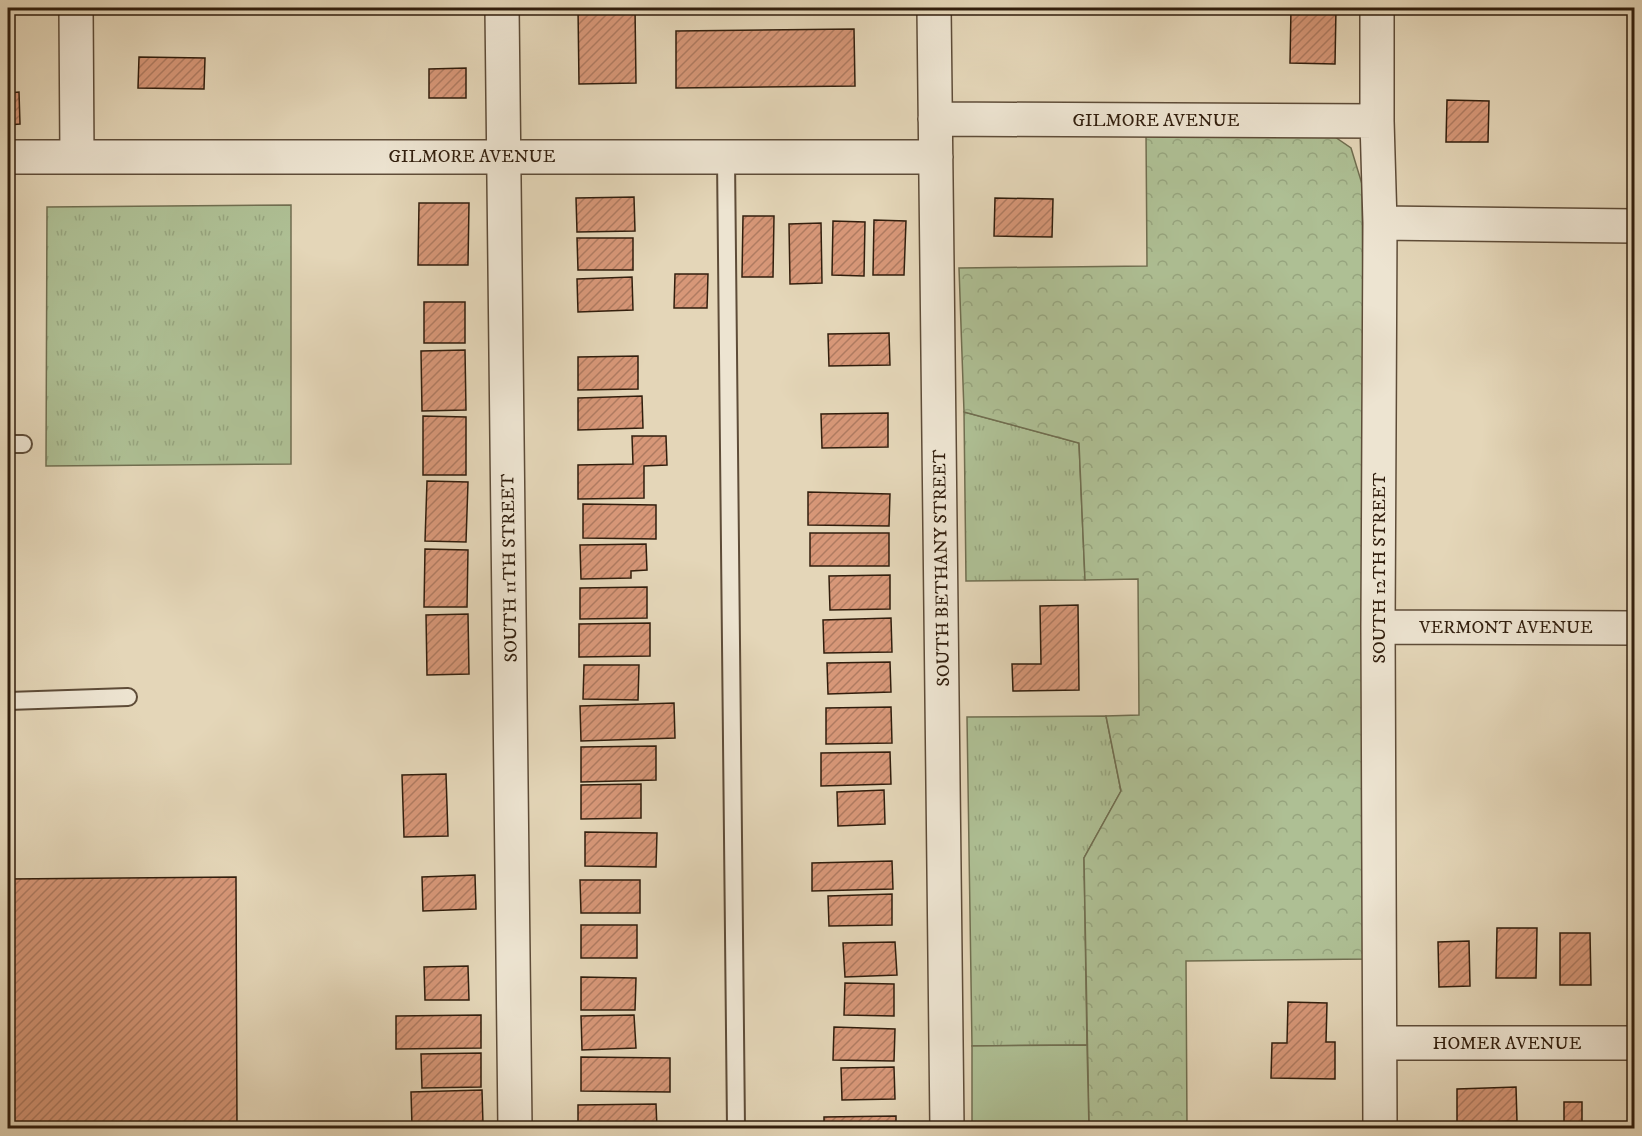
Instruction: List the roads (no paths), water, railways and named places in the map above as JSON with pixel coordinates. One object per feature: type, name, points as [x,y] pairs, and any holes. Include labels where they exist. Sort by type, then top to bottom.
[{"type":"street","points":[[76,8],[77,157]]},
{"type":"street","name":"SOUTH 11TH STREET","points":[[502,8],[514,1128]]},
{"type":"street","name":"SOUTH BETHANY STREET","points":[[934,8],[948,1128]]},
{"type":"street","name":"SOUTH 12TH STREET","points":[[1377,8],[1380,223],[1378,627],[1380,1128]]},
{"type":"street","name":"GILMORE AVENUE","points":[[935,119],[1377,121]]},
{"type":"street","name":"GILMORE AVENUE","points":[[8,157],[505,156],[726,159],[936,157]]},
{"type":"street","points":[[1380,223],[1635,226]]},
{"type":"street","name":"VERMONT AVENUE","points":[[1378,627],[1635,628]]},
{"type":"street","name":"HOMER AVENUE","points":[[1380,1043],[1635,1043]]},
{"type":"lane","points":[[726,159],[736,1128]]},
{"type":"lane","points":[[8,701],[128,697]]}]
